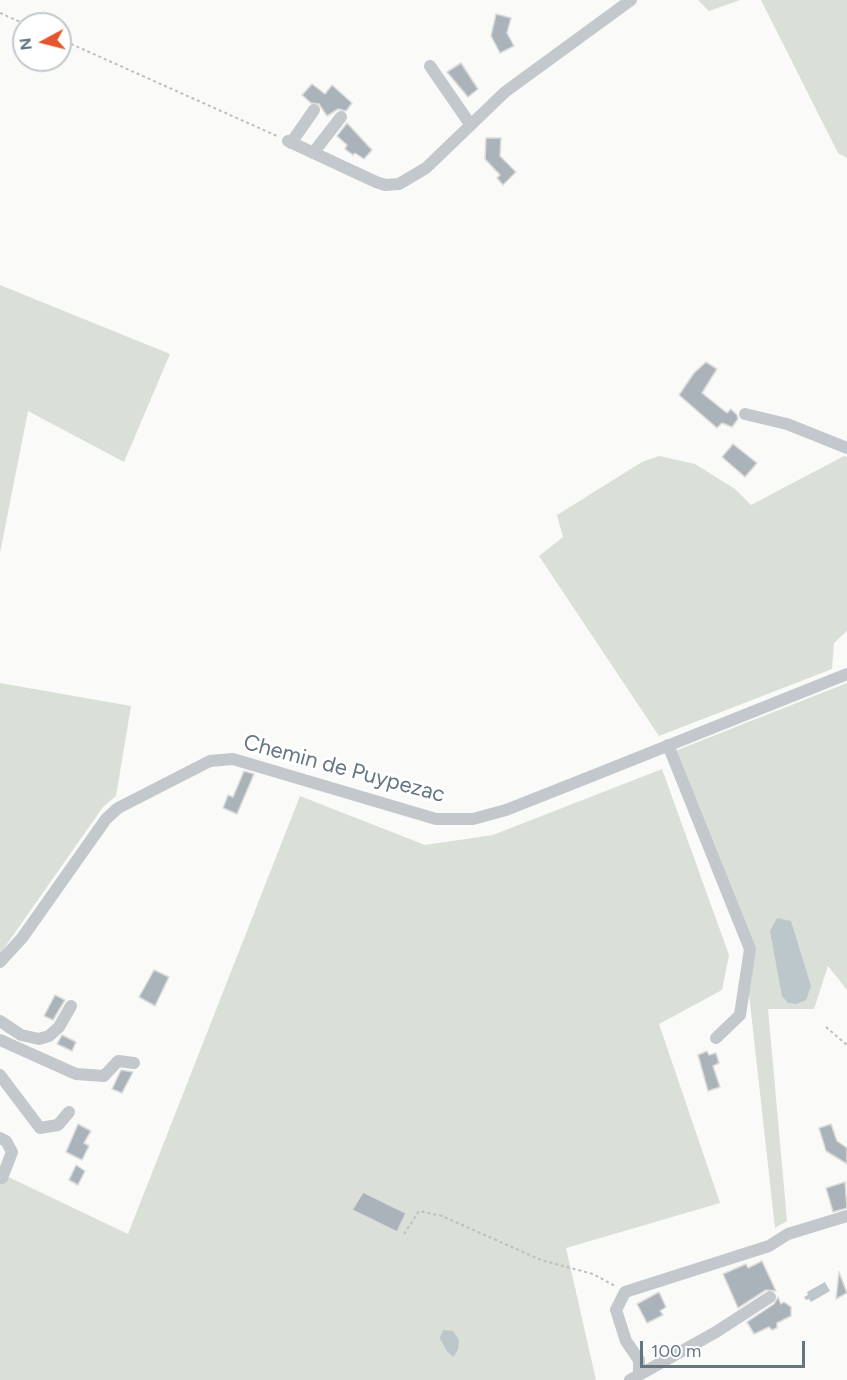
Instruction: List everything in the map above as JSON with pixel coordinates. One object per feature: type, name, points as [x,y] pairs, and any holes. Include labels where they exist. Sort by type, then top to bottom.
[{"type":"street","points":[[314,110],[290,142],[376,182],[385,185],[399,183],[426,168],[504,92],[631,0]]},
{"type":"street","points":[[430,66],[470,124]]},
{"type":"street","points":[[313,153],[341,117]]},
{"type":"street","points":[[746,414],[787,424],[847,448]]},
{"type":"street","name":"Chemin de Puypezac","points":[[0,962],[22,938],[106,819],[118,808],[210,760],[233,759],[436,819],[473,819],[506,810],[847,674]]},
{"type":"street","points":[[668,745],[750,949],[740,1016],[716,1038]]},
{"type":"street","points":[[0,1021],[21,1035],[39,1039],[49,1036],[59,1027],[71,1006]]},
{"type":"street","points":[[0,1040],[76,1074],[104,1076],[118,1061],[134,1063]]},
{"type":"street","points":[[0,1075],[40,1128],[58,1125],[69,1112]]},
{"type":"street","points":[[0,1138],[6,1141],[12,1152],[2,1178]]},
{"type":"street","points":[[635,1377],[639,1360],[626,1341],[616,1310],[625,1292],[769,1246],[788,1234],[847,1216]]},
{"type":"street","points":[[635,1377],[716,1332],[770,1296]]},
{"type":"path","points":[[72,44],[290,142]]},
{"type":"path","points":[[826,1028],[847,1045]]},
{"type":"path","points":[[404,1234],[419,1211],[442,1216],[541,1260],[604,1279],[625,1292]]},
{"type":"shaded area","points":[[698,0],[740,0],[709,11]]},
{"type":"shaded area","points":[[761,0],[847,0],[847,158],[838,153]]},
{"type":"shaded area","points":[[0,285],[170,354],[124,462],[28,411],[0,553]]},
{"type":"shaded area","points":[[659,456],[695,464],[735,489],[751,505],[844,456],[847,457],[847,631],[834,643],[832,669],[659,736],[539,556],[563,537],[557,515],[642,462]]},
{"type":"shaded area","points":[[0,683],[131,706],[116,796],[103,807],[0,954]]},
{"type":"shaded area","points":[[847,683],[847,990],[828,966],[814,1009],[768,1009],[787,1221],[775,1228],[744,949],[670,753]]},
{"type":"shaded area","points":[[662,769],[729,955],[722,990],[659,1024],[720,1203],[566,1248],[596,1380],[0,1380],[0,1173],[128,1234],[300,796],[425,845],[493,835]]},
{"type":"shaded area","points":[[777,918],[791,921],[811,986],[806,1000],[796,1004],[788,1003],[782,996],[770,931]]},
{"type":"shaded area","points":[[825,1282],[830,1291],[811,1302],[809,1299],[806,1300],[804,1297],[808,1295],[807,1292]]},
{"type":"shaded area","points":[[443,1330],[453,1331],[459,1340],[458,1350],[453,1357],[446,1350],[440,1338]]},
{"type":"building","points":[[496,14],[511,18],[507,33],[514,46],[500,53],[491,36]]},
{"type":"building","points":[[461,63],[478,89],[468,97],[447,72]]},
{"type":"building","points":[[312,84],[325,94],[332,85],[352,103],[346,111],[338,109],[327,116],[319,104],[311,103],[302,95]]},
{"type":"building","points":[[347,123],[372,150],[364,159],[345,149],[347,145],[337,136]]},
{"type":"building","points":[[486,138],[501,138],[500,156],[516,172],[503,185],[497,178],[500,175],[485,159]]},
{"type":"building","points":[[706,362],[717,369],[702,393],[727,413],[731,409],[737,415],[738,419],[732,427],[722,423],[717,428],[679,395],[694,373]]},
{"type":"building","points":[[733,444],[757,463],[745,477],[722,457]]},
{"type":"building","points":[[244,771],[254,774],[237,814],[223,808],[228,795],[233,797]]},
{"type":"building","points":[[154,970],[169,977],[155,1006],[139,997]]},
{"type":"building","points":[[55,995],[65,1000],[53,1020],[44,1016]]},
{"type":"building","points":[[62,1035],[76,1042],[72,1051],[57,1044]]},
{"type":"building","points":[[707,1051],[709,1055],[716,1053],[719,1063],[713,1066],[720,1087],[708,1091],[698,1055]]},
{"type":"building","points":[[121,1070],[133,1072],[122,1093],[112,1089]]},
{"type":"building","points":[[78,1124],[91,1131],[84,1143],[89,1146],[82,1160],[66,1152]]},
{"type":"building","points":[[831,1124],[837,1141],[847,1148],[847,1164],[826,1151],[819,1128]]},
{"type":"building","points":[[76,1165],[85,1171],[78,1185],[69,1180]]},
{"type":"building","points":[[845,1182],[847,1208],[833,1212],[826,1188]]},
{"type":"building","points":[[363,1192],[406,1213],[397,1232],[352,1210]]},
{"type":"building","points":[[762,1261],[776,1291],[766,1290],[738,1308],[723,1274],[746,1264],[748,1268]]},
{"type":"building","points":[[839,1272],[847,1293],[836,1299]]},
{"type":"building","points":[[659,1292],[666,1307],[660,1311],[663,1315],[647,1323],[637,1304]]},
{"type":"building","points":[[778,1297],[781,1304],[784,1302],[791,1307],[791,1316],[777,1323],[777,1328],[772,1330],[769,1327],[754,1334],[747,1322],[774,1304]]}]
